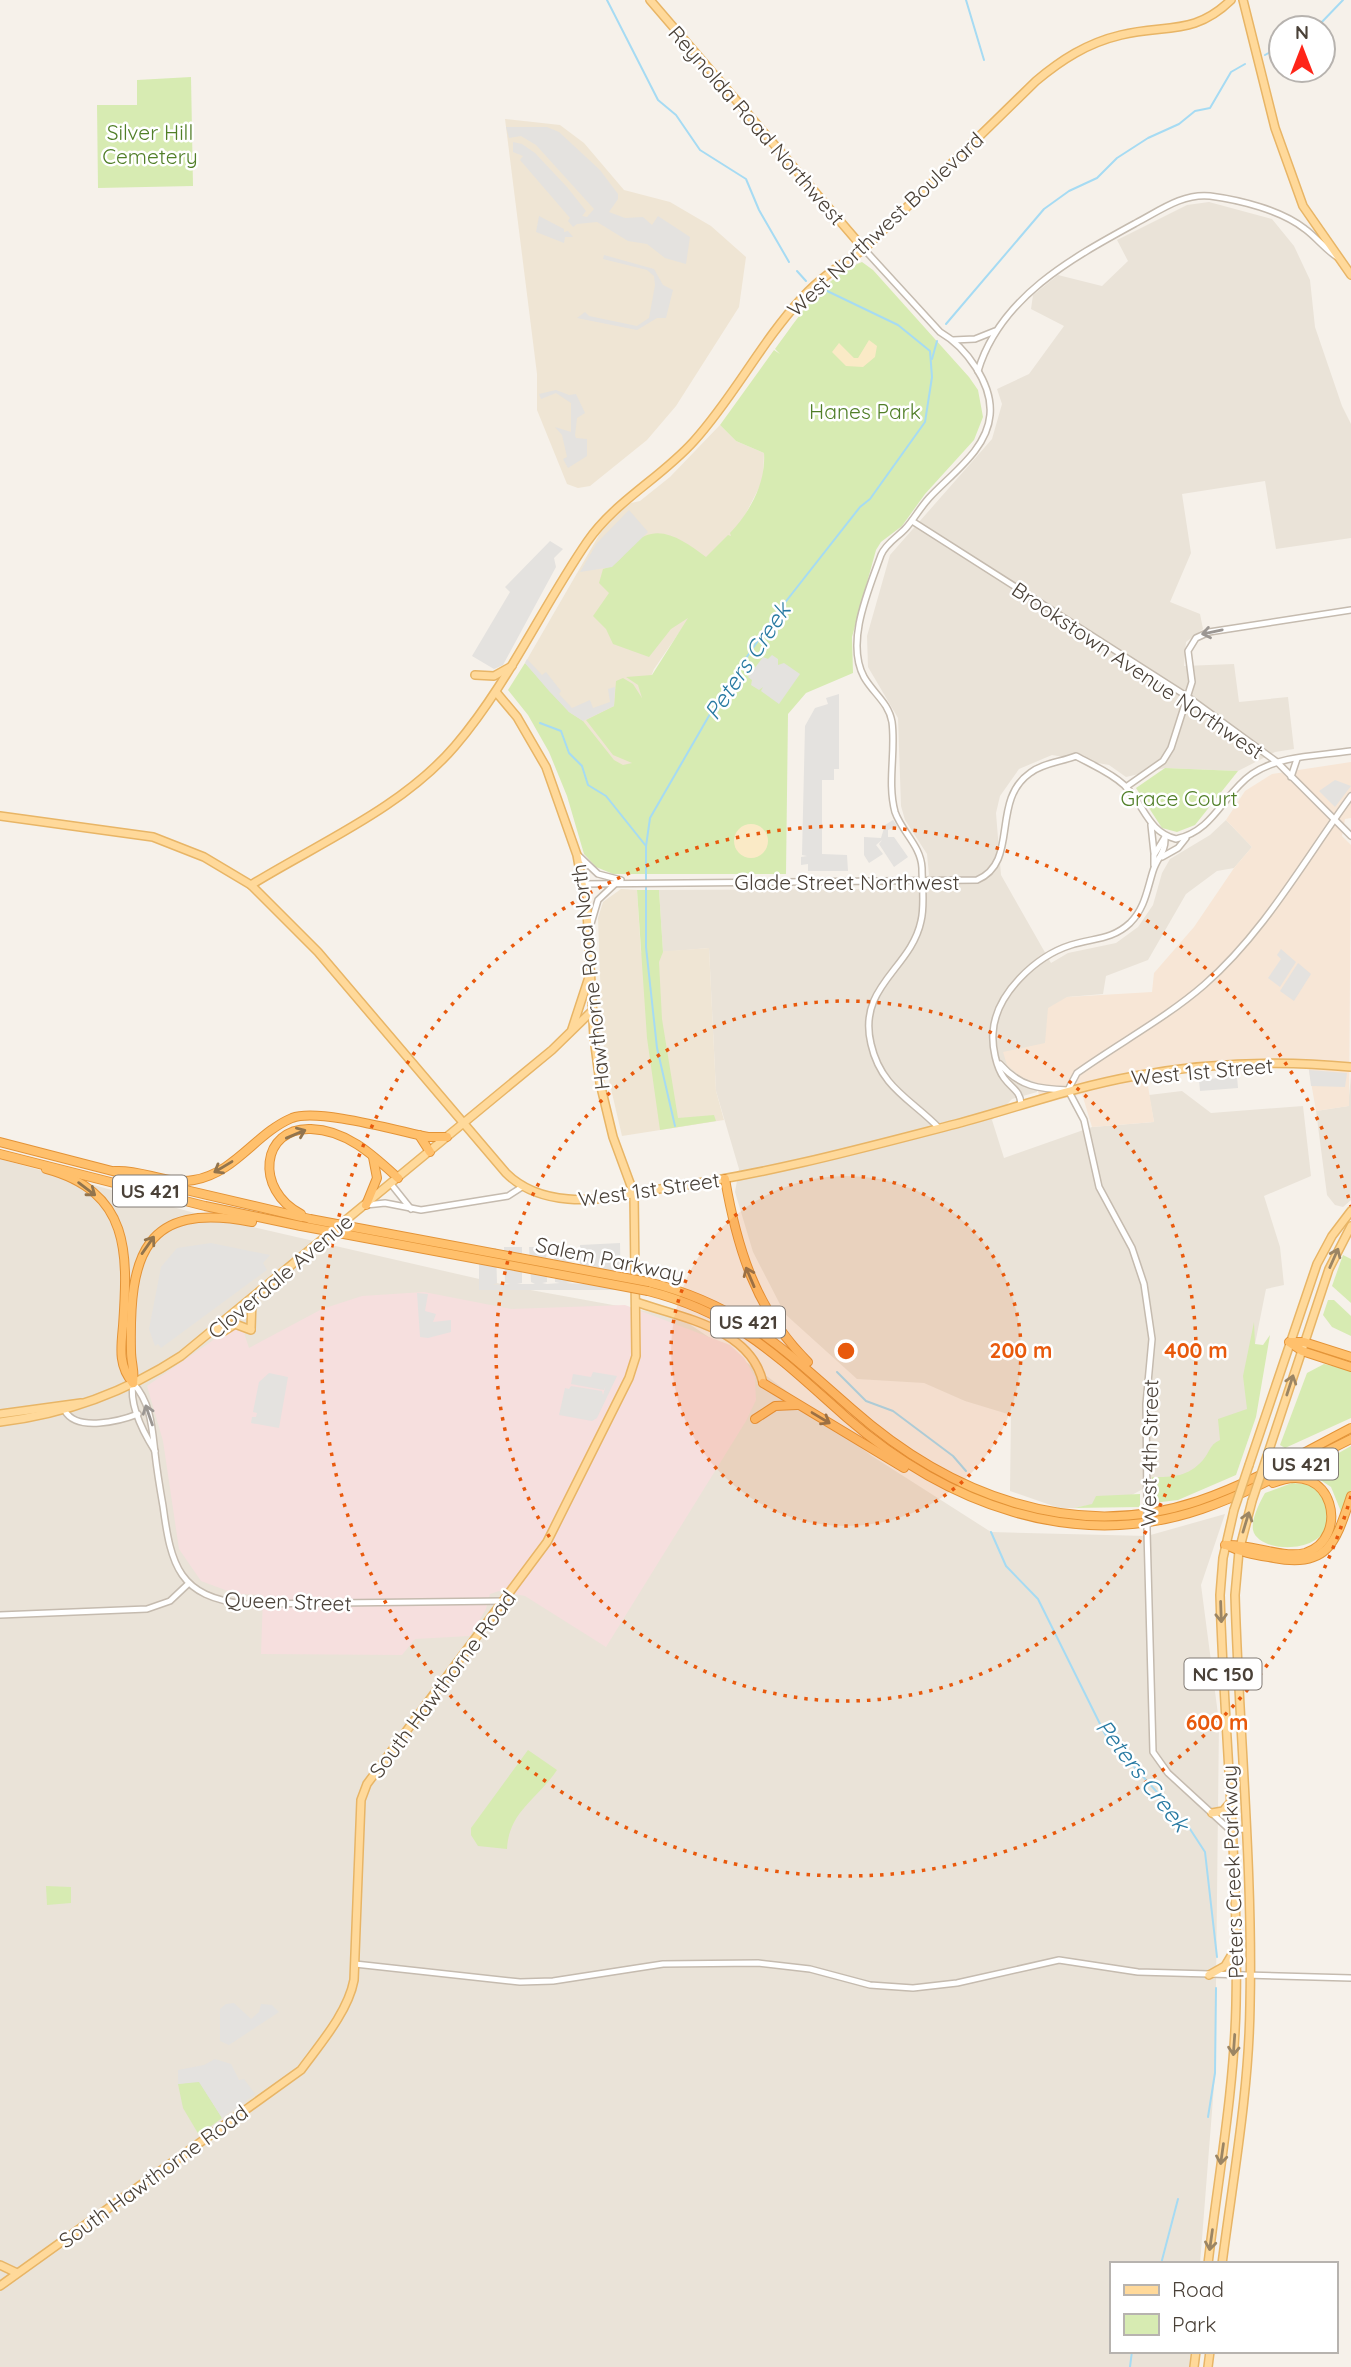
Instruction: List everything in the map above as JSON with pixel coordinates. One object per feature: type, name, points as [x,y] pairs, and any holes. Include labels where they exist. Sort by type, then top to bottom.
[{"type":"highway","points":[[115,1171],[168,1181],[203,1178],[228,1166],[283,1122],[306,1114],[447,1138]]},
{"type":"highway","points":[[310,1219],[282,1203],[272,1188],[269,1164],[281,1142],[296,1131],[318,1130],[356,1143],[372,1154],[395,1181]]},
{"type":"highway","points":[[419,1135],[425,1140],[429,1152]]},
{"type":"highway","name":"Salem Parkway","points":[[0,1142],[228,1202],[648,1287],[708,1311],[748,1333],[775,1352],[878,1443],[959,1492],[1026,1513],[1108,1526],[1156,1521],[1202,1509],[1250,1489],[1351,1439]]},
{"type":"highway","points":[[366,1205],[377,1178],[372,1154]]},
{"type":"highway","points":[[0,1156],[70,1177],[93,1193],[111,1214],[126,1254],[122,1358],[126,1375],[133,1383]]},
{"type":"highway","name":"Salem Parkway","points":[[0,1156],[301,1226],[696,1296],[740,1318],[780,1345],[884,1436],[929,1466],[1026,1513]]},
{"type":"highway","points":[[725,1179],[738,1244],[757,1293],[787,1339],[827,1381],[831,1391]]},
{"type":"highway","points":[[133,1383],[135,1371],[131,1344],[136,1270],[141,1254],[155,1235],[175,1223],[201,1217],[230,1218],[290,1229],[301,1226]]},
{"type":"highway","points":[[1289,1342],[1351,1357]]},
{"type":"highway","points":[[1303,1346],[1351,1367]]},
{"type":"highway","points":[[763,1383],[933,1485],[945,1491],[959,1492]]},
{"type":"highway","points":[[755,1419],[775,1406],[800,1406]]},
{"type":"highway","name":"Salem Parkway","points":[[1058,1519],[1124,1516],[1185,1505],[1236,1485],[1351,1428]]},
{"type":"highway","points":[[1225,1545],[1305,1553],[1323,1543],[1334,1519],[1330,1496],[1312,1481],[1288,1478],[1260,1489],[1250,1489]]},
{"type":"highway","points":[[1239,1547],[1292,1562],[1316,1557],[1335,1540],[1351,1496]]},
{"type":"main road","name":"Reynolda Road Northwest","points":[[650,0],[864,249]]},
{"type":"main road","name":"West Northwest Boulevard","points":[[251,885],[370,815],[415,783],[454,747],[496,692],[596,531],[615,509],[694,442],[802,298],[834,268],[864,249],[1058,62],[1105,39],[1207,21],[1231,0]]},
{"type":"main road","points":[[1243,0],[1282,150],[1303,206],[1351,275]]},
{"type":"main road","points":[[475,675],[495,675],[512,666]]},
{"type":"main road","name":"Hawthorne Road North","points":[[496,692],[517,717],[546,767],[577,855],[589,934],[593,1010],[604,1101],[634,1194]]},
{"type":"main road","name":"West 1st Street","points":[[0,816],[123,831],[185,848],[251,885],[318,952],[506,1173],[522,1187],[543,1195],[568,1199],[634,1194],[725,1179],[939,1128],[1069,1090],[1141,1074],[1241,1065],[1351,1067]]},
{"type":"main road","points":[[570,1033],[582,1006],[591,970]]},
{"type":"main road","name":"Cloverdale Avenue","points":[[0,1422],[65,1411],[133,1383],[168,1364],[212,1332],[447,1138],[570,1033],[593,1010]]},
{"type":"main road","name":"South Hawthorne Road","points":[[0,2286],[301,2070],[349,1994],[355,1964],[361,1800],[367,1784],[553,1531],[629,1378],[636,1356],[634,1194]]},
{"type":"main road","name":"Peters Creek Parkway","points":[[1208,2262],[1235,2039],[1235,1944],[1220,1595],[1225,1545],[1289,1342],[1321,1255],[1351,1211]]},
{"type":"main road","name":"Peters Creek Parkway","points":[[1222,2262],[1241,2126],[1249,2040],[1250,1976],[1235,1595],[1239,1547],[1332,1260],[1351,1226]]},
{"type":"main road","points":[[212,1332],[224,1331],[235,1324],[251,1330],[252,1299]]},
{"type":"main road","points":[[636,1302],[734,1340],[752,1357],[763,1383]]},
{"type":"main road","name":"Cloverdale Avenue","points":[[0,1414],[81,1403]]},
{"type":"main road","points":[[1212,1813],[1223,1811],[1229,1803]]},
{"type":"main road","points":[[1209,1975],[1229,1962],[1235,1944]]},
{"type":"main road","points":[[1226,2124],[1241,2126]]},
{"type":"main road","points":[[1214,2216],[1228,2218]]},
{"type":"main road","points":[[0,2265],[17,2273]]},
{"type":"street","points":[[939,1128],[890,1086],[876,1059],[869,1029],[876,991],[914,939],[921,922],[921,858],[894,807],[890,715],[860,669],[857,645],[882,553],[983,440],[990,412],[987,391],[978,371],[984,350],[995,331],[1035,287],[1065,263],[1170,205],[1195,196],[1209,196],[1252,206],[1294,221],[1339,259]]},
{"type":"street","name":"Reynolda Road Northwest","points":[[864,249],[940,332],[953,340],[978,371]]},
{"type":"street","points":[[953,340],[975,339],[995,331]]},
{"type":"street","name":"Brookstown Avenue Northwest","points":[[912,521],[1188,697],[1277,762],[1351,836]]},
{"type":"street","points":[[1351,610],[1209,632],[1196,638],[1188,651],[1192,682],[1171,748],[1163,761],[1126,787],[1152,825],[1165,836],[1176,839],[1187,837],[1204,827],[1245,779],[1277,762],[1351,751]]},
{"type":"street","name":"Glade Street Northwest","points":[[583,884],[972,881],[987,875],[1000,856],[1006,810],[1016,786],[1036,769],[1076,756],[1107,772],[1126,787]]},
{"type":"street","points":[[1291,777],[1297,759]]},
{"type":"street","points":[[998,1062],[1013,1078],[1026,1086],[1069,1090],[1077,1073],[1184,1000],[1218,972],[1259,923],[1351,796]]},
{"type":"street","points":[[1021,1104],[1019,1092],[1003,1076],[998,1062],[993,1028],[1002,1008],[1023,975],[1051,953],[1121,931],[1142,908],[1154,867],[1152,825]]},
{"type":"street","points":[[1154,855],[1165,836]]},
{"type":"street","points":[[1162,857],[1165,836]]},
{"type":"street","points":[[1154,867],[1187,837]]},
{"type":"street","points":[[577,855],[598,874],[634,882]]},
{"type":"street","points":[[589,934],[598,900],[617,882]]},
{"type":"street","name":"West 4th Street","points":[[1069,1090],[1084,1120],[1098,1186],[1132,1248],[1144,1284],[1152,1339],[1146,1399],[1153,1746],[1163,1768],[1212,1813]]},
{"type":"street","points":[[395,1181],[411,1209]]},
{"type":"street","points":[[366,1205],[384,1203],[411,1209],[427,1209],[508,1196],[522,1187]]},
{"type":"street","points":[[133,1383],[131,1395],[155,1451]]},
{"type":"street","points":[[0,1615],[147,1609],[170,1601],[188,1584],[175,1566],[167,1541],[152,1423],[140,1391],[133,1383]]},
{"type":"street","points":[[65,1411],[70,1418],[86,1422],[109,1422],[138,1414]]},
{"type":"street","name":"Queen Street","points":[[188,1584],[218,1601],[245,1604],[504,1601]]},
{"type":"street","points":[[1212,1813],[1230,1830],[1245,1829]]},
{"type":"street","points":[[355,1964],[520,1982],[553,1981],[663,1964],[758,1963],[810,1969],[870,1985],[913,1988],[957,1983],[1059,1959],[1128,1972],[1351,1978]]},
{"type":"shaded area","points":[[505,119],[560,125],[584,143],[624,190],[670,202],[711,226],[746,257],[739,307],[676,406],[647,440],[590,486],[578,488],[567,484],[537,410],[537,374]]},
{"type":"shaded area","points":[[506,127],[547,127],[559,132],[600,170],[618,194],[618,199],[609,212],[625,218],[643,217],[652,225],[658,216],[690,237],[686,264],[665,258],[647,244],[628,241],[597,222],[577,224],[573,227],[568,221],[570,218],[520,160],[523,156],[513,152],[513,142],[522,144],[535,153],[567,187],[586,211],[582,216],[587,217],[594,209],[536,145],[521,136],[509,138]]},
{"type":"shaded area","points":[[1209,202],[1272,219],[1294,246],[1310,280],[1315,327],[1342,406],[1351,424],[1351,538],[1276,549],[1265,481],[1182,494],[1191,553],[1170,602],[1200,614],[1203,629],[1186,642],[1184,666],[1234,664],[1239,702],[1288,697],[1294,749],[1275,752],[1238,771],[1165,768],[1126,777],[1109,765],[1052,755],[1019,769],[1000,796],[996,813],[1001,875],[1051,963],[1068,953],[1116,943],[1138,927],[1153,905],[1162,873],[1170,859],[1210,835],[1226,820],[1252,847],[1234,868],[1217,871],[1186,894],[1148,960],[1106,976],[1103,994],[1067,997],[1045,1043],[1021,1077],[1035,1081],[1037,1092],[1012,1099],[992,1120],[1004,1158],[1092,1127],[1154,1122],[1149,1095],[1182,1091],[1211,1113],[1303,1106],[1311,1176],[1264,1196],[1280,1247],[1284,1285],[1266,1289],[1251,1364],[1252,1410],[1191,1477],[1158,1481],[1126,1498],[1074,1508],[1059,1508],[1010,1491],[1011,1415],[965,1401],[924,1383],[857,1379],[785,1314],[753,1252],[735,1192],[739,1169],[716,1091],[709,948],[663,952],[659,890],[912,889],[929,875],[927,854],[905,820],[901,806],[898,718],[868,667],[867,636],[890,555],[992,439],[1002,404],[997,389],[1029,374],[1064,326],[1031,309],[1033,295],[1058,275],[1102,286],[1128,261],[1117,240],[1187,205]]},
{"type":"shaded area","points":[[539,216],[564,229],[564,232],[568,231],[573,237],[565,237],[564,243],[536,232]]},
{"type":"shaded area","points":[[604,255],[654,269],[663,285],[673,290],[666,318],[657,318],[637,330],[577,318],[585,312],[589,316],[637,326],[649,318],[654,276],[647,270],[603,259]]},
{"type":"shaded area","points":[[556,390],[569,395],[576,394],[585,413],[577,418],[575,435],[576,438],[587,439],[587,456],[568,468],[563,459],[567,457],[562,435],[555,427],[571,432],[571,403],[556,393],[541,399],[539,394]]},
{"type":"shaded area","points":[[720,425],[736,441],[764,453],[763,480],[744,517],[706,572],[687,621],[654,669],[639,707],[637,759],[619,775],[525,663],[602,530],[627,504],[640,501],[670,477]]},
{"type":"shaded area","points":[[629,510],[648,532],[612,567],[580,572],[597,543]]},
{"type":"shaded area","points":[[550,541],[563,549],[554,558],[556,567],[503,665],[494,669],[472,656],[510,592],[505,587]]},
{"type":"shaded area","points":[[772,655],[778,659],[778,665],[784,663],[800,674],[779,704],[761,691],[763,687],[759,690],[751,685],[752,680],[748,677],[763,657],[768,659]]},
{"type":"shaded area","points":[[527,659],[542,675],[546,672],[561,691],[559,694],[572,708],[590,700],[593,708],[610,702],[608,689],[615,687],[614,706],[583,721],[569,712],[549,691],[525,663]]},
{"type":"shaded area","points":[[839,694],[839,769],[834,769],[834,780],[822,780],[822,854],[847,855],[848,871],[808,871],[808,864],[801,865],[801,857],[807,856],[802,855],[805,726],[815,708],[828,704],[826,698]]},
{"type":"shaded area","points":[[1351,762],[1351,818],[1345,819],[1342,836],[1351,845],[1349,1106],[1316,1111],[1307,1059],[1259,1059],[1145,1068],[1154,1122],[1092,1127],[1082,1094],[1042,1104],[1035,1082],[1021,1077],[1007,1065],[1003,1052],[1045,1043],[1048,1008],[1067,997],[1152,992],[1154,973],[1194,927],[1234,868],[1252,847],[1226,820],[1245,791],[1272,774]]},
{"type":"shaded area","points":[[1335,780],[1351,786],[1335,807],[1319,791]]},
{"type":"shaded area","points":[[893,820],[897,826],[888,830],[888,837],[894,837],[908,857],[894,867],[879,844],[882,840],[876,845],[883,854],[869,863],[864,855],[864,837],[881,838],[885,825]]},
{"type":"shaded area","points":[[621,889],[637,890],[641,953],[709,948],[716,1091],[724,1120],[622,1136],[608,1076],[602,1032],[598,918],[603,902]]},
{"type":"shaded area","points":[[1281,949],[1296,962],[1280,987],[1268,978],[1281,959],[1277,955]]},
{"type":"shaded area","points":[[1298,963],[1311,974],[1294,1001],[1280,991]]},
{"type":"shaded area","points":[[1309,1070],[1347,1073],[1345,1087],[1311,1086]]},
{"type":"shaded area","points":[[1237,1076],[1238,1088],[1200,1091],[1199,1080]]},
{"type":"shaded area","points":[[1351,1076],[1351,1200],[1343,1207],[1335,1205],[1327,1195],[1316,1111],[1348,1106]]},
{"type":"shaded area","points":[[0,1159],[209,1217],[514,1287],[679,1317],[768,1377],[872,1456],[991,1532],[1147,1536],[1225,1514],[1201,1585],[1219,1722],[1215,2073],[1200,2262],[1110,2262],[1110,2353],[1193,2353],[1192,2367],[0,2367]]},
{"type":"shaded area","points":[[211,1243],[270,1255],[263,1263],[267,1270],[161,1348],[158,1344],[155,1346],[149,1329],[161,1267],[177,1248]]},
{"type":"shaded area","points":[[620,1243],[621,1290],[479,1290],[479,1248],[496,1248],[497,1283],[493,1285],[510,1284],[505,1283],[504,1247],[522,1247],[522,1283],[517,1283],[535,1284],[531,1282],[529,1247],[546,1247],[547,1282],[542,1283],[547,1284],[560,1283],[555,1282],[554,1247],[571,1246],[572,1282],[566,1283],[585,1284],[580,1282],[580,1245]]},
{"type":"shaded area","points":[[424,1292],[511,1309],[625,1305],[730,1345],[744,1358],[755,1377],[756,1400],[746,1421],[606,1647],[525,1596],[499,1591],[490,1594],[486,1609],[470,1636],[415,1639],[402,1655],[261,1654],[263,1595],[236,1594],[201,1581],[179,1549],[163,1441],[147,1386],[232,1327],[243,1330],[249,1348],[322,1309],[362,1296]]},
{"type":"shaded area","points":[[417,1293],[428,1294],[425,1311],[436,1314],[433,1322],[451,1320],[451,1332],[428,1338],[420,1337]]},
{"type":"shaded area","points":[[593,1372],[617,1376],[597,1418],[592,1421],[559,1415],[565,1388],[569,1389],[571,1386],[602,1391],[603,1395],[606,1385],[604,1390],[571,1384],[573,1374],[591,1377]]},
{"type":"shaded area","points":[[269,1373],[288,1377],[279,1428],[251,1423],[252,1417],[256,1417],[257,1413],[253,1412],[259,1382]]},
{"type":"shaded area","points":[[234,2003],[251,2019],[259,2012],[261,2004],[272,2005],[279,2012],[229,2045],[220,2041],[220,2009],[226,2004]]},
{"type":"shaded area","points":[[215,2059],[231,2064],[239,2080],[244,2079],[255,2094],[222,2118],[199,2082],[178,2084],[178,2070],[204,2065]]},
{"type":"green space","name":"Silver Hill Cemetery","points":[[191,77],[193,186],[98,188],[97,105],[137,105],[137,80]]},
{"type":"green space","name":"Hanes Park","points":[[862,262],[873,270],[969,377],[978,390],[983,417],[974,440],[925,494],[902,526],[881,542],[876,550],[852,637],[853,673],[806,693],[788,714],[786,874],[613,874],[596,867],[584,854],[567,796],[549,752],[528,715],[508,690],[525,663],[569,712],[583,721],[614,760],[623,765],[632,763],[613,755],[586,720],[614,706],[616,681],[623,678],[633,684],[642,698],[638,685],[626,677],[652,675],[688,618],[671,629],[649,657],[613,644],[606,629],[593,616],[609,593],[599,583],[603,569],[616,563],[632,545],[651,534],[670,535],[706,557],[728,535],[731,536],[730,533],[744,516],[759,486],[764,453],[736,441],[720,425],[774,350],[780,354],[775,349],[813,299],[836,277]]},
{"type":"green space","name":"Grace Court","points":[[1165,768],[1238,771],[1195,825],[1177,832],[1162,828],[1136,788]]},
{"type":"green space","points":[[637,890],[659,890],[663,952],[659,962],[662,1019],[678,1118],[714,1115],[716,1121],[660,1130],[647,1038]]},
{"type":"green space","points":[[1343,1255],[1351,1259],[1351,1303],[1332,1286]]},
{"type":"green space","points":[[1328,1300],[1334,1300],[1351,1316],[1351,1336],[1332,1327],[1323,1315]]},
{"type":"green space","points":[[1254,1322],[1255,1344],[1263,1345],[1270,1335],[1256,1417],[1236,1475],[1178,1500],[1153,1503],[1152,1477],[1173,1476],[1192,1470],[1220,1440],[1218,1419],[1247,1409],[1243,1376]]},
{"type":"green space","points":[[1324,1364],[1351,1370],[1351,1418],[1285,1448],[1280,1445],[1307,1373]]},
{"type":"green space","points":[[1351,1446],[1351,1490],[1342,1514],[1331,1487],[1307,1471]]},
{"type":"green space","points":[[1292,1483],[1315,1485],[1328,1501],[1328,1523],[1323,1533],[1314,1541],[1303,1545],[1290,1547],[1266,1543],[1257,1538],[1253,1530],[1258,1506],[1265,1493]]},
{"type":"green space","points":[[1140,1494],[1140,1507],[1074,1508],[1092,1504],[1096,1496]]},
{"type":"green space","points":[[528,1750],[557,1770],[518,1815],[507,1849],[478,1846],[471,1835],[471,1828]]},
{"type":"green space","points":[[46,1886],[71,1887],[71,1903],[47,1905]]},
{"type":"green space","points":[[199,2081],[222,2118],[199,2135],[183,2108],[178,2084]]},
{"type":"sand","points":[[869,340],[877,346],[875,357],[863,367],[846,366],[832,352],[839,343],[854,358],[858,358]]},
{"type":"sand","points":[[751,824],[763,829],[768,841],[763,853],[751,858],[739,853],[734,841],[739,829]]},
{"type":"waterway","name":"Peters Creek","points":[[607,0],[658,100],[676,115],[700,150],[746,179],[759,210],[789,262]]},
{"type":"waterway","points":[[966,0],[984,60]]},
{"type":"waterway","points":[[1330,14],[1343,0]]},
{"type":"waterway","points":[[946,324],[1044,209],[1069,191],[1097,178],[1117,158],[1148,138],[1179,124],[1195,111],[1210,108],[1231,72],[1245,64]]},
{"type":"waterway","name":"Peters Creek","points":[[797,271],[806,281]]},
{"type":"waterway","name":"Peters Creek","points":[[675,1126],[657,1048],[646,947],[646,846],[650,818],[721,695],[776,614],[860,507],[870,499],[925,422],[932,377],[930,351],[898,325],[823,289]]},
{"type":"waterway","points":[[932,359],[937,341]]},
{"type":"waterway","points":[[540,723],[561,731],[569,753],[582,766],[588,785],[606,796],[646,846]]},
{"type":"waterway","name":"Peters Creek","points":[[837,1372],[866,1401],[893,1411],[953,1456],[966,1471]]},
{"type":"waterway","name":"Peters Creek","points":[[991,1532],[1006,1566],[1038,1599],[1105,1734],[1190,1829],[1205,1852],[1217,1957]]},
{"type":"waterway","name":"Peters Creek","points":[[1208,2117],[1215,2073],[1216,1988]]},
{"type":"waterway","name":"Peters Creek","points":[[1162,2262],[1178,2199]]},
{"type":"waterway","name":"Peters Creek","points":[[1130,2367],[1132,2353]]}]
